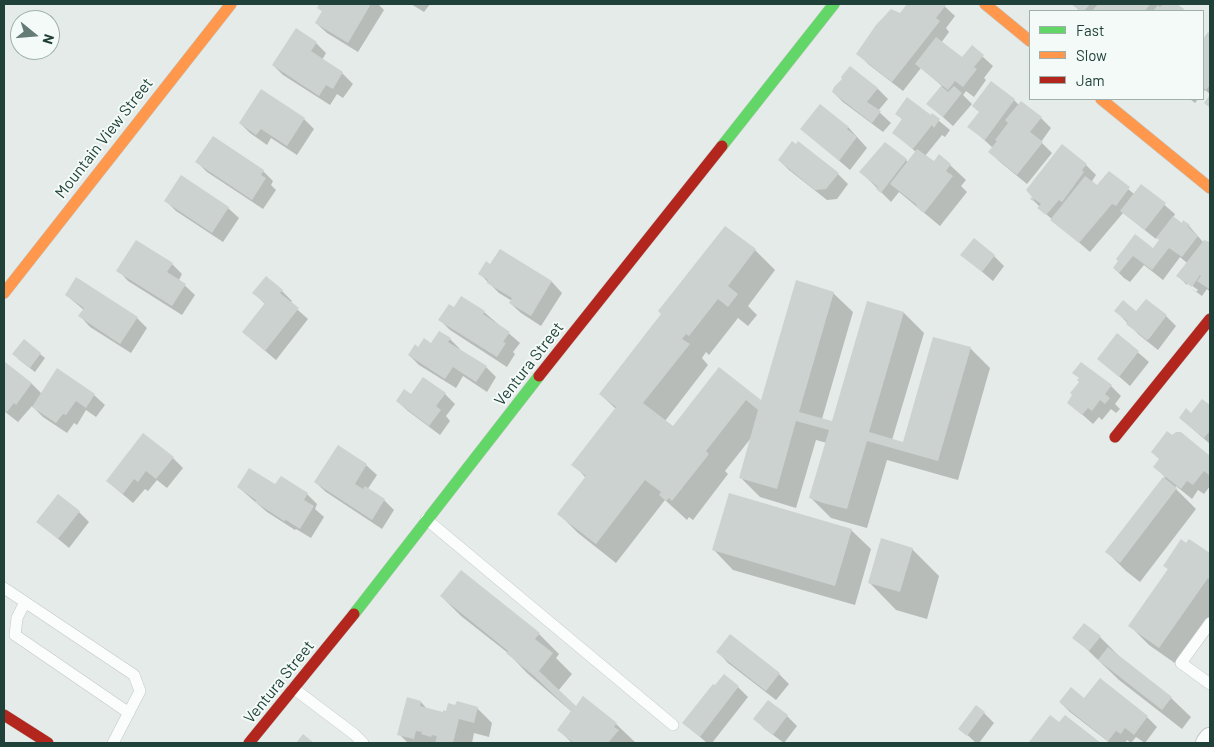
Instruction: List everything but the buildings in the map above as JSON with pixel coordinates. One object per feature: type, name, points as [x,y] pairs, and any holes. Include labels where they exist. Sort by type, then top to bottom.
[{"type":"street","name":"Mountain View Street","points":[[4,293],[230,4]]},
{"type":"street","name":"Ventura Street","points":[[249,743],[336,637],[426,519],[834,4]]},
{"type":"street","points":[[985,4],[1029,40]]},
{"type":"street","points":[[1102,100],[1210,188]]},
{"type":"street","points":[[1115,437],[1210,319]]},
{"type":"street","points":[[4,715],[48,743]]},
{"type":"street","points":[[1207,743],[1210,739]]},
{"type":"lane","points":[[426,519],[673,725]]},
{"type":"lane","points":[[4,588],[134,675],[140,691],[113,743]]},
{"type":"lane","points":[[24,602],[17,618],[15,635],[130,713]]},
{"type":"lane","points":[[1210,623],[1181,663],[1210,684]]},
{"type":"lane","points":[[293,688],[354,734],[363,743]]},
{"type":"traffic: fast","points":[[722,146],[834,4]]},
{"type":"traffic: fast","points":[[354,614],[539,376]]},
{"type":"traffic: slow","points":[[4,293],[231,4]]},
{"type":"traffic: slow","points":[[985,4],[1029,40]]},
{"type":"traffic: slow","points":[[1102,100],[1210,188]]},
{"type":"traffic: jam","points":[[539,376],[722,146]]},
{"type":"traffic: jam","points":[[1115,437],[1210,319]]},
{"type":"traffic: jam","points":[[249,743],[354,614]]},
{"type":"traffic: jam","points":[[4,715],[48,743]]}]
